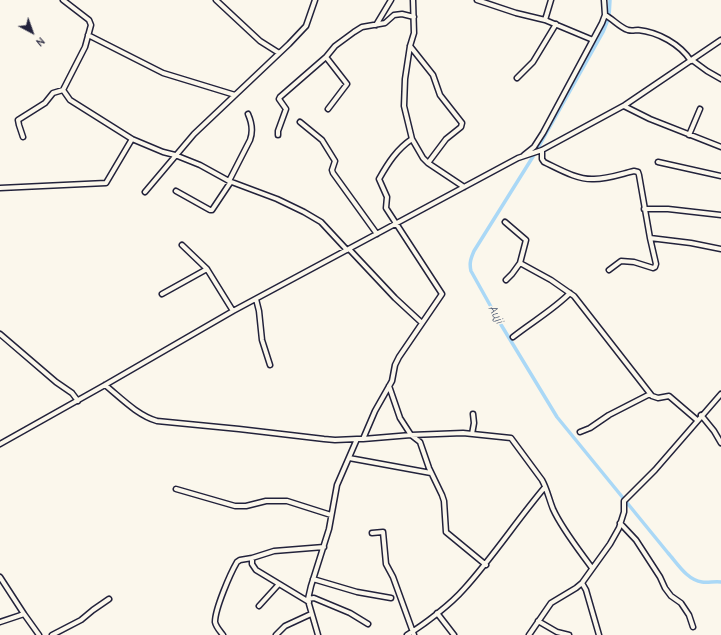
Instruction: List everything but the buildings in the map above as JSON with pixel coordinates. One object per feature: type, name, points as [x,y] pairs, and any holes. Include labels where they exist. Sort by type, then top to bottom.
[{"type":"street","points":[[62,0],[91,22],[85,47],[63,90]]},
{"type":"street","points":[[216,0],[260,41],[279,53]]},
{"type":"street","points":[[145,192],[194,134],[306,26],[315,0]]},
{"type":"street","points":[[376,24],[391,0]]},
{"type":"street","points":[[413,0],[414,33],[410,46],[405,79],[404,106],[412,139],[423,158],[464,187]]},
{"type":"street","points":[[477,0],[516,13],[546,20],[593,40]]},
{"type":"street","points":[[546,20],[551,0]]},
{"type":"street","points":[[604,0],[607,16],[616,24],[627,29],[655,34],[666,39],[707,71],[721,79]]},
{"type":"street","points":[[278,135],[286,108],[279,99],[280,97],[326,57],[335,46],[362,27],[384,23],[394,15],[402,14],[414,17]]},
{"type":"street","points":[[522,157],[534,147],[607,16]]},
{"type":"street","points":[[518,78],[533,62],[556,24]]},
{"type":"street","points":[[88,34],[163,73],[235,95]]},
{"type":"street","points":[[0,444],[256,299],[464,187],[522,157],[541,150],[624,106],[721,40]]},
{"type":"street","points":[[410,46],[433,75],[440,95],[462,123],[461,127],[446,139],[428,162]]},
{"type":"street","points":[[326,57],[347,84],[328,109]]},
{"type":"street","points":[[23,137],[18,125],[18,120],[44,103],[53,92],[63,90]]},
{"type":"street","points":[[63,90],[70,100],[132,139],[200,165],[229,180],[277,199],[321,222],[395,298],[422,323]]},
{"type":"street","points":[[624,106],[689,135],[721,147]]},
{"type":"street","points":[[689,135],[700,109]]},
{"type":"street","points":[[176,191],[212,210],[228,188],[230,183],[229,180],[250,140],[252,134],[251,122],[248,114]]},
{"type":"street","points":[[300,122],[322,140],[336,161],[332,170],[333,173],[377,234]]},
{"type":"street","points":[[0,188],[106,183],[132,139]]},
{"type":"street","points":[[363,439],[375,411],[392,381],[395,365],[399,357],[440,297],[441,292],[421,264],[386,208],[387,197],[379,179],[389,161],[403,145],[412,139]]},
{"type":"street","points":[[541,150],[544,162],[566,172],[585,178],[594,179],[634,171],[638,172],[644,209],[656,264],[653,268],[634,262],[621,262],[609,270]]},
{"type":"street","points":[[658,162],[721,176]]},
{"type":"street","points":[[644,209],[668,208],[721,215]]},
{"type":"street","points":[[505,222],[526,240],[520,264],[506,280]]},
{"type":"street","points":[[650,238],[691,243],[721,249]]},
{"type":"street","points":[[182,245],[207,269],[233,312]]},
{"type":"street","points":[[520,264],[552,280],[570,293],[650,394],[656,398],[669,396],[697,420]]},
{"type":"street","points":[[162,294],[207,269]]},
{"type":"street","points":[[513,337],[562,301],[570,293]]},
{"type":"street","points":[[256,299],[259,311],[262,340],[270,364]]},
{"type":"street","points":[[0,334],[56,382],[72,393],[78,400]]},
{"type":"street","points":[[105,385],[139,412],[157,421],[335,440],[411,435],[472,434],[511,438],[546,487],[553,509],[560,522],[592,568]]},
{"type":"street","points":[[389,386],[400,418],[411,435],[420,442],[431,473],[444,501],[446,532],[486,565]]},
{"type":"street","points":[[580,432],[590,428],[608,415],[650,394]]},
{"type":"street","points":[[529,635],[551,603],[582,583],[615,536],[624,512],[624,501],[655,470],[701,415],[721,394]]},
{"type":"street","points":[[472,414],[474,423],[472,434]]},
{"type":"street","points":[[701,415],[714,431],[721,443]]},
{"type":"street","points":[[318,635],[308,601],[332,515],[337,485],[357,438]]},
{"type":"street","points":[[349,458],[431,473]]},
{"type":"street","points":[[407,635],[413,633],[458,596],[486,565],[524,512],[546,487]]},
{"type":"street","points":[[176,489],[235,506],[246,506],[266,501],[287,501],[332,515]]},
{"type":"street","points":[[620,523],[636,540],[671,596],[681,603],[689,615],[693,627]]},
{"type":"street","points":[[372,532],[383,532],[386,564],[393,577],[413,633]]},
{"type":"street","points":[[223,635],[217,627],[215,621],[224,591],[237,562],[274,551],[324,547]]},
{"type":"street","points":[[252,558],[254,568],[302,600],[308,601],[314,598],[350,613],[368,624]]},
{"type":"street","points":[[0,577],[39,635]]},
{"type":"street","points":[[313,579],[357,592],[391,598]]},
{"type":"street","points":[[582,583],[586,590],[599,635]]},
{"type":"street","points":[[259,606],[279,584]]},
{"type":"street","points":[[52,635],[81,620],[109,599]]},
{"type":"street","points":[[437,613],[454,635]]},
{"type":"street","points":[[0,622],[24,614]]},
{"type":"street","points":[[276,635],[285,626],[311,614]]},
{"type":"street","points":[[538,621],[557,632],[569,635]]},
{"type":"waterway","name":"Auji","points":[[610,0],[609,17],[603,32],[534,155],[474,251],[470,268],[500,323],[557,417],[687,575],[697,581],[721,582]]}]
